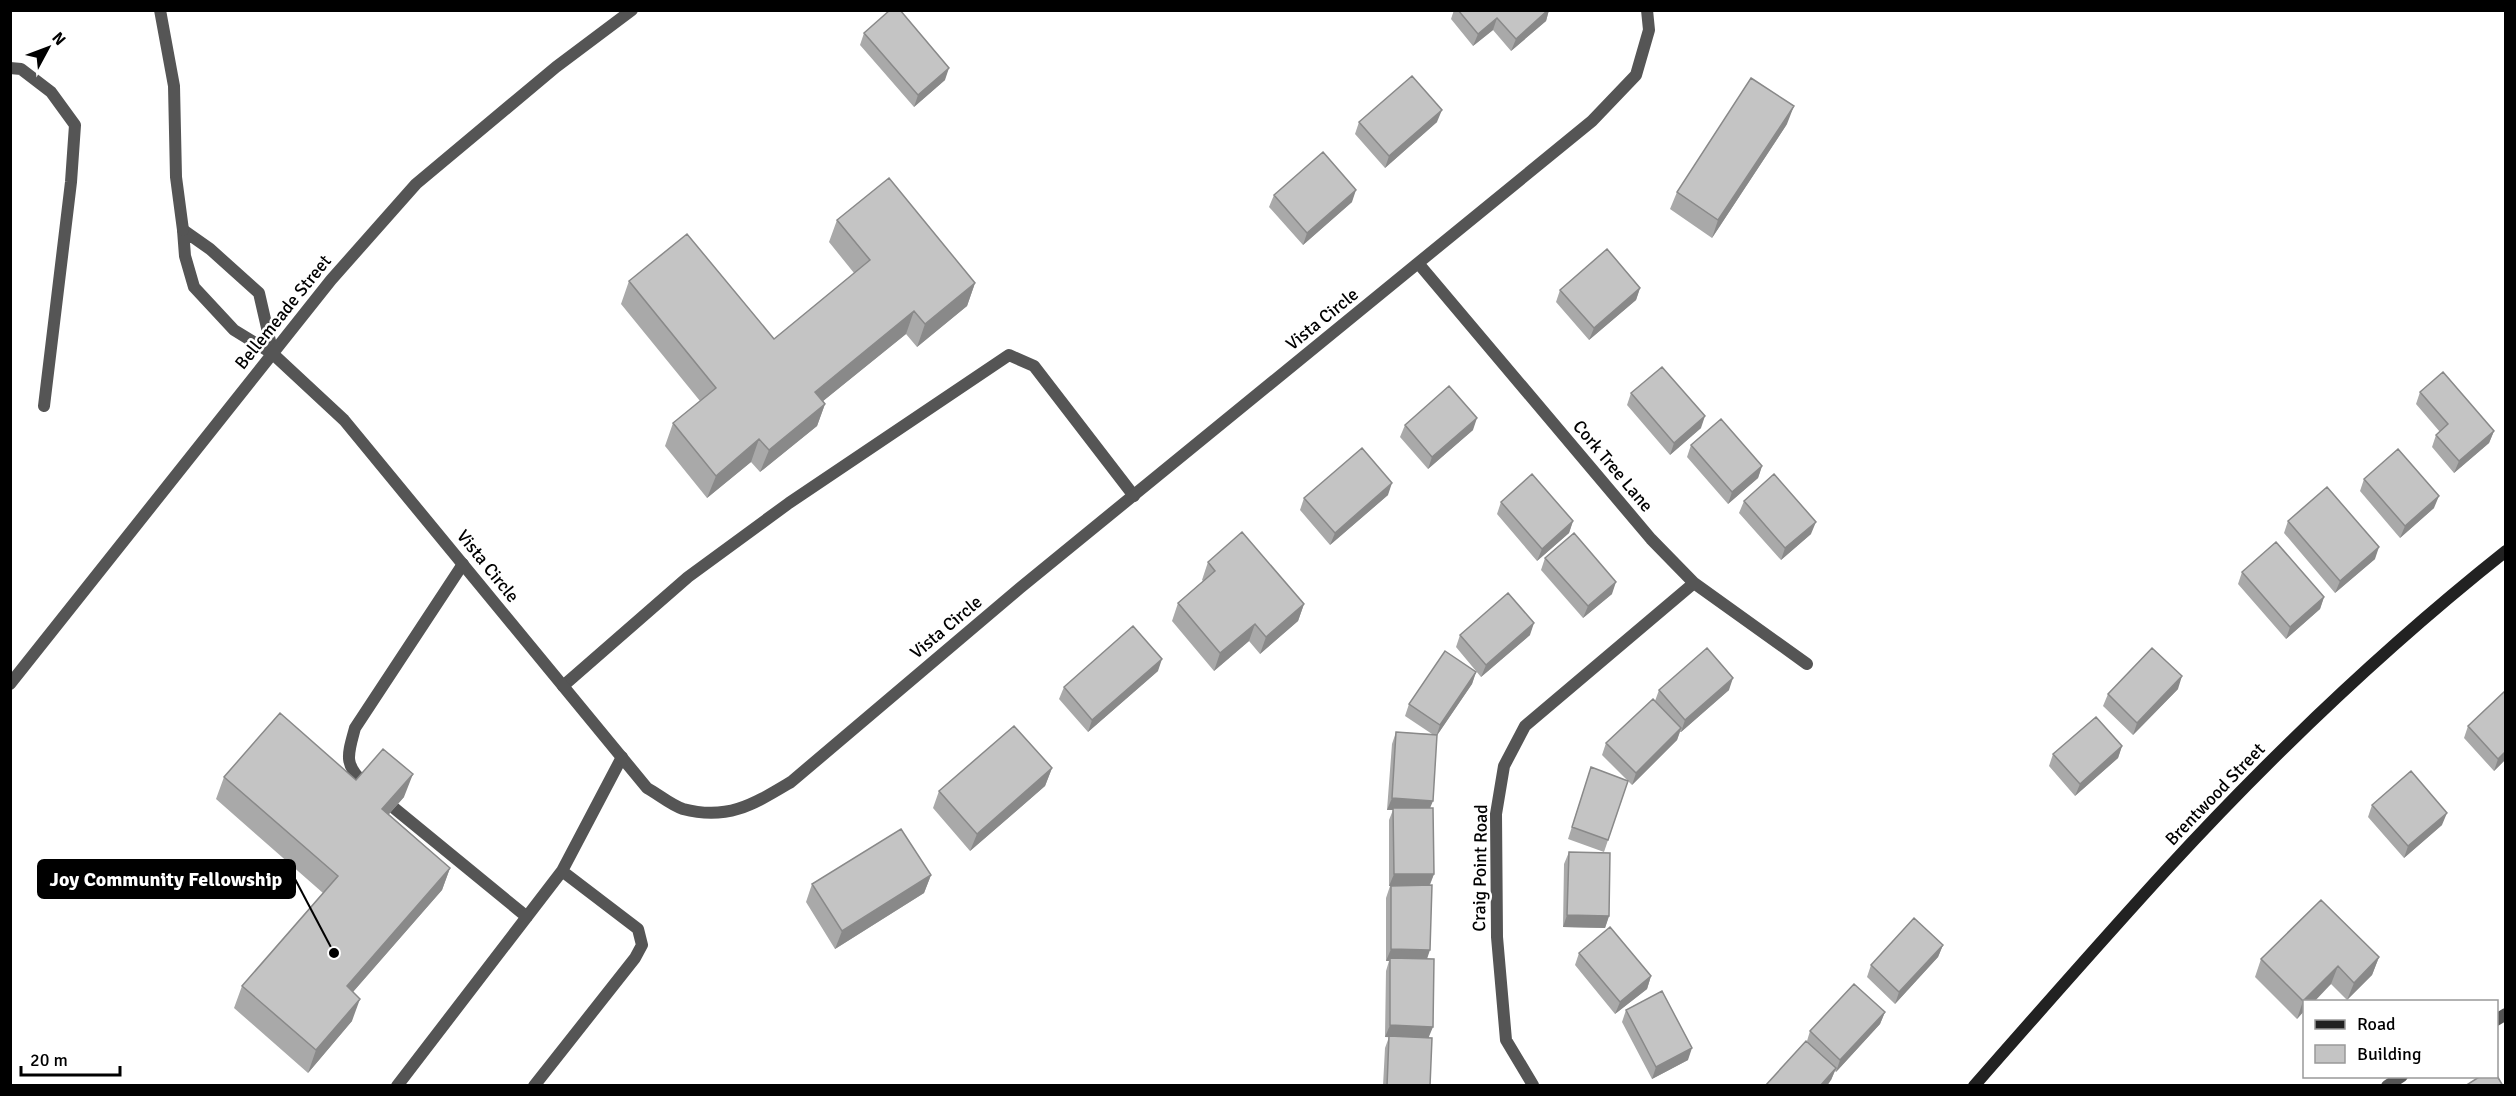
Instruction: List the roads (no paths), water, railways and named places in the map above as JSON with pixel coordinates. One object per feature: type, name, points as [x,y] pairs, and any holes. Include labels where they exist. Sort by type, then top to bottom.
[{"type":"main road","name":"Brentwood Street","points":[[1974,1086],[2168,867],[2286,747],[2442,601],[2505,550]]},
{"type":"street","name":"Vista Circle","points":[[160,10],[174,86],[176,177],[185,256],[194,287],[234,330],[273,354],[344,420],[647,788],[682,808],[722,813],[751,806],[791,782],[1134,496],[1592,121],[1636,75],[1649,30],[1647,10]]},
{"type":"street","name":"Bellemeade Street","points":[[10,684],[331,280],[416,184],[556,67],[632,10]]},
{"type":"street","points":[[10,68],[21,69],[51,92],[75,125],[71,182],[44,406]]},
{"type":"street","points":[[183,231],[210,249],[258,294],[273,354]]},
{"type":"street","name":"Cork Tree Lane","points":[[1418,263],[1651,539],[1694,583],[1807,664]]},
{"type":"street","points":[[563,686],[688,577],[789,503],[1009,355],[1034,366],[1134,496]]},
{"type":"street","points":[[364,783],[352,772],[349,752],[355,728],[464,564]]},
{"type":"street","name":"Craig Point Road","points":[[1533,1085],[1506,1040],[1497,926],[1496,814],[1504,766],[1525,726],[1694,583]]},
{"type":"street","points":[[397,1086],[562,871],[622,758]]},
{"type":"street","points":[[394,808],[527,917]]},
{"type":"street","points":[[534,1086],[635,958],[642,945],[638,929],[562,871]]},
{"type":"street","points":[[2387,1086],[2400,1078]]},
{"type":"place","name":"Joy Community Fellowship","points":[[334,953]]}]
